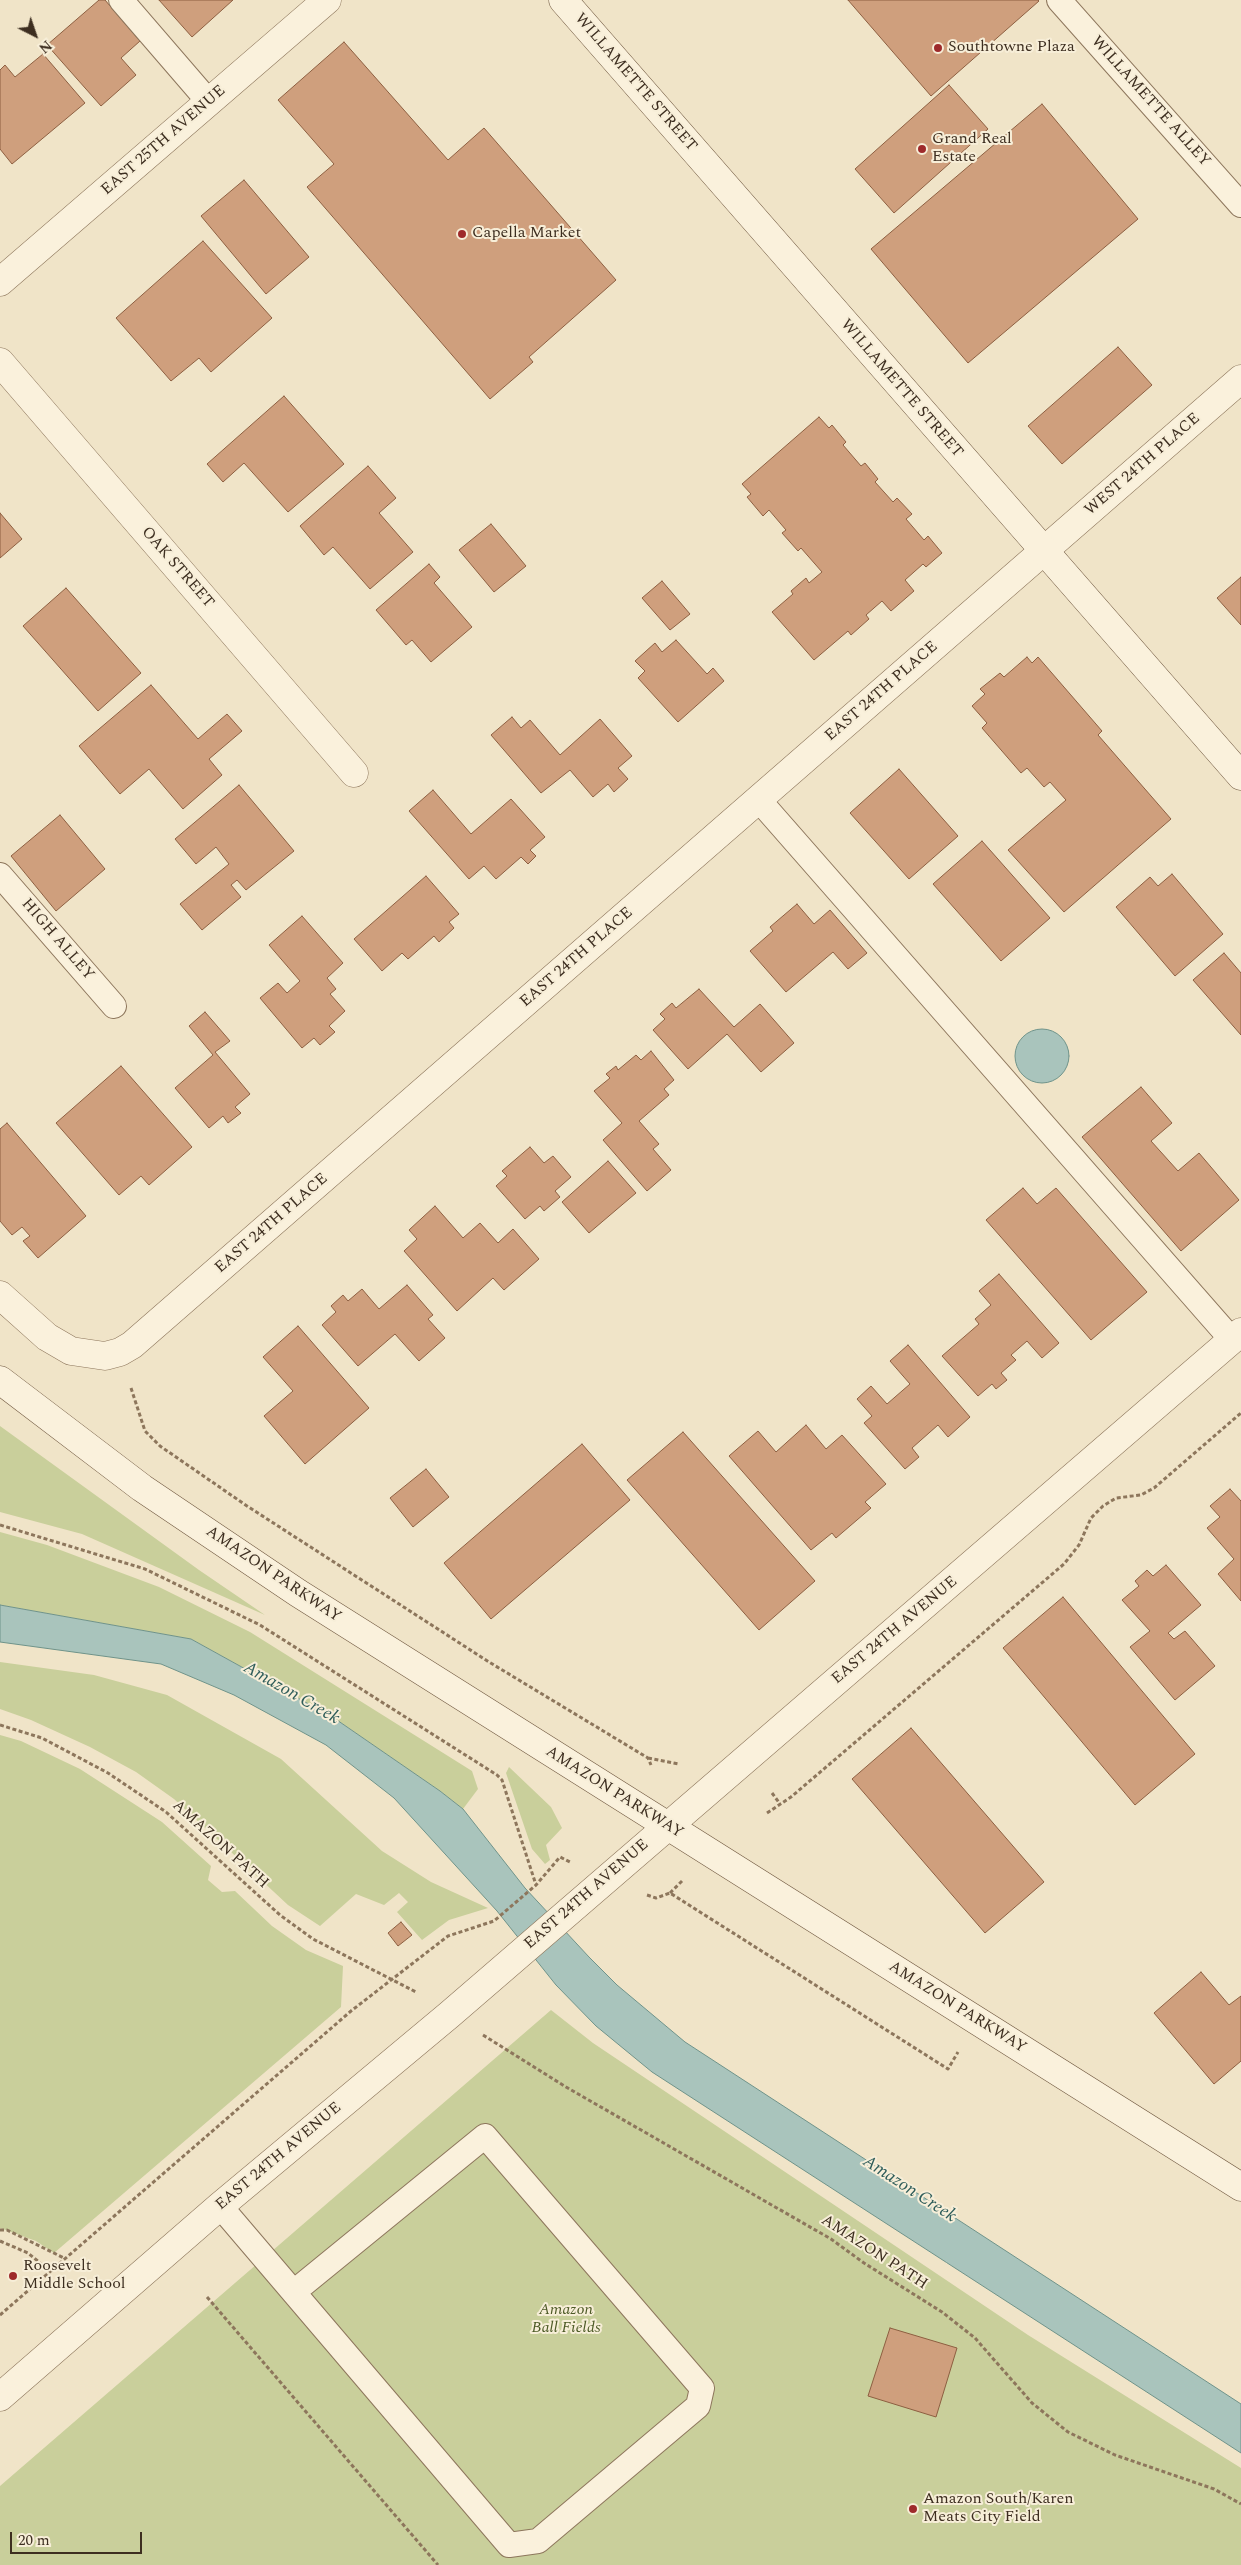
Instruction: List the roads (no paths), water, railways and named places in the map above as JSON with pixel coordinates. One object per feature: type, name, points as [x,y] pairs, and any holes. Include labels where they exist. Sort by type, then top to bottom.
[{"type":"street","name":"EAST 25TH AVENUE","points":[[0,282],[327,0]]},
{"type":"street","name":"WILLAMETTE STREET","points":[[563,0],[1241,776]]},
{"type":"street","name":"OAK STREET","points":[[0,362],[354,773]]},
{"type":"street","name":"WEST 24TH PLACE","points":[[1044,552],[1241,379]]},
{"type":"street","name":"EAST 24TH PLACE","points":[[0,1294],[58,1345],[85,1355],[112,1354],[132,1345],[1044,552]]},
{"type":"street","name":"EAST 24TH AVENUE","points":[[0,2397],[220,2206],[521,1952],[902,1625],[1236,1336]]},
{"type":"street","name":"AMAZON PARKWAY","points":[[0,1380],[142,1488],[289,1588],[1241,2187]]},
{"type":"lane","points":[[121,0],[209,102]]},
{"type":"lane","name":"WILLAMETTE ALLEY","points":[[1060,0],[1241,205]]},
{"type":"lane","points":[[758,799],[1236,1336]]},
{"type":"lane","name":"HIGH ALLEY","points":[[0,875],[114,1006]]},
{"type":"lane","points":[[220,2206],[295,2291],[509,2544],[538,2541],[698,2406],[702,2388],[485,2136],[295,2291]]},
{"type":"water","points":[[1042,1029],[1052,1031],[1061,1037],[1067,1046],[1069,1056],[1067,1066],[1061,1075],[1052,1081],[1042,1083],[1032,1081],[1023,1075],[1017,1066],[1015,1056],[1017,1046],[1023,1037],[1032,1031]]},
{"type":"water","name":"Amazon Creek","points":[[0,1605],[191,1639],[334,1718],[463,1809],[525,1888],[589,1957],[617,1985],[685,2042],[1241,2404],[1241,2453],[652,2072],[596,2026],[556,1985],[497,1911],[394,1798],[326,1745],[234,1695],[161,1664],[0,1642]]},
{"type":"place","name":"Southtowne Plaza","points":[[938,48]]},
{"type":"place","name":"Grand Real Estate","points":[[922,149]]},
{"type":"place","name":"Capella Market","points":[[462,234]]},
{"type":"place","name":"Roosevelt Middle School","points":[[13,2276]]},
{"type":"place","name":"Amazon South/Karen Meats City Field","points":[[913,2509]]},
{"type":"park label","name":"Amazon Ball Fields","points":[[566,2320]]}]
